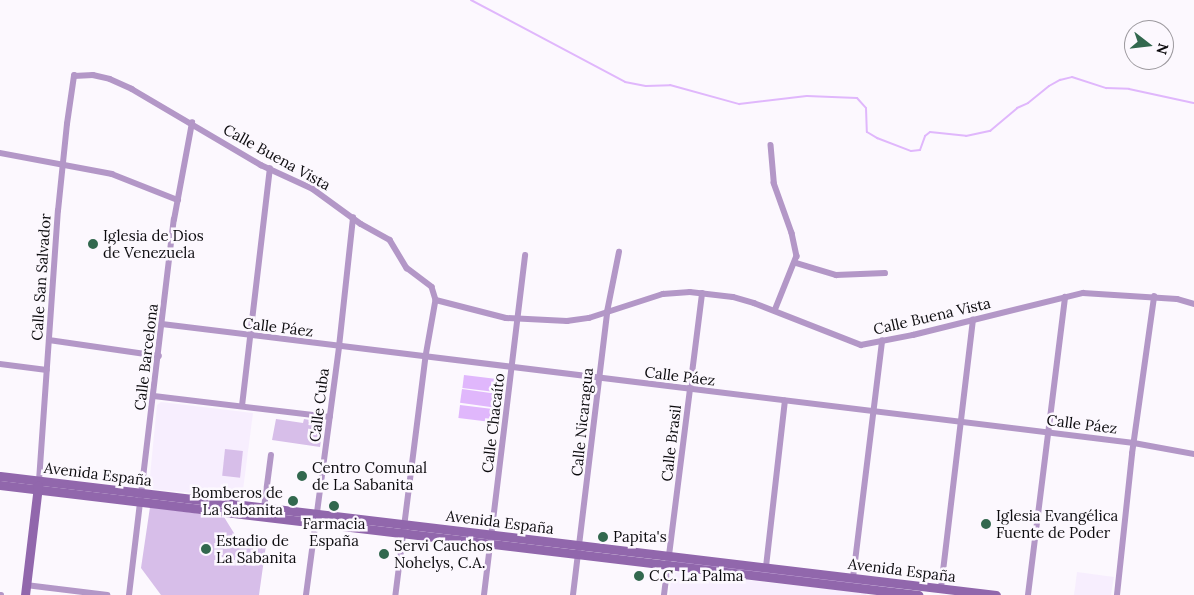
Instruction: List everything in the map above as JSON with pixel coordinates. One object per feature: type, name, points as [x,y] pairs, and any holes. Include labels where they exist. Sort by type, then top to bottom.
[{"type":"main road","name":"Avenida España","points":[[0,476],[38,485],[580,550],[918,595]]},
{"type":"main road","name":"Avenida España","points":[[0,485],[38,485]]},
{"type":"main road","points":[[26,590],[38,485]]},
{"type":"main road","name":"Avenida España","points":[[142,498],[264,508],[316,519]]},
{"type":"main road","name":"Avenida España","points":[[668,561],[766,568],[996,595]]},
{"type":"street","name":"Calle Buena Vista","points":[[74,76],[93,75],[110,79],[270,169],[313,189],[353,218],[393,242],[408,268],[432,287],[436,300],[518,319],[567,321],[607,312],[673,292],[702,293],[733,297],[775,311],[861,345],[1065,297],[1094,292],[1185,300],[1194,304]]},
{"type":"street","name":"Calle San Salvador","points":[[38,485],[63,163],[74,76]]},
{"type":"street","name":"Calle Barcelona","points":[[129,595],[178,200],[192,124]]},
{"type":"street","points":[[771,145],[772,173],[796,246],[796,263],[775,311]]},
{"type":"street","points":[[0,153],[63,163],[112,174],[178,200]]},
{"type":"street","points":[[242,406],[270,169]]},
{"type":"street","name":"Calle Cuba","points":[[306,595],[339,347],[353,218]]},
{"type":"street","name":"Calle Nicaragua","points":[[574,595],[607,312],[619,252]]},
{"type":"street","name":"Calle Chacaíto","points":[[484,595],[525,255]]},
{"type":"street","points":[[796,263],[836,275],[885,273]]},
{"type":"street","name":"Calle Brasil","points":[[664,595],[702,293]]},
{"type":"street","points":[[1028,595],[1065,297]]},
{"type":"street","points":[[1117,595],[1134,443],[1154,297]]},
{"type":"street","points":[[396,595],[426,357],[436,300]]},
{"type":"street","points":[[941,588],[973,320]]},
{"type":"street","name":"Calle Páez","points":[[162,324],[1134,443],[1194,454]]},
{"type":"street","points":[[49,340],[159,356]]},
{"type":"street","points":[[853,578],[882,341]]},
{"type":"street","points":[[0,364],[47,370]]},
{"type":"street","points":[[154,396],[330,417]]},
{"type":"street","points":[[766,568],[785,401]]},
{"type":"street","points":[[264,508],[271,455]]},
{"type":"street","points":[[26,590],[107,595]]},
{"type":"shaded area","points":[[464,375],[499,379],[497,392],[462,388]]},
{"type":"shaded area","points":[[462,389],[498,394],[496,408],[460,403]]},
{"type":"shaded area","points":[[161,402],[253,413],[242,498],[151,489],[149,486],[157,405]]},
{"type":"shaded area","points":[[460,405],[495,409],[493,422],[458,418]]},
{"type":"shaded area","points":[[276,419],[303,423],[304,419],[321,422],[323,427],[320,447],[272,440]]},
{"type":"shaded area","points":[[225,449],[243,451],[240,478],[222,476]]},
{"type":"shaded area","name":"Estadio de La Sabanita","points":[[150,507],[224,517],[237,538],[266,545],[259,595],[161,595],[141,568]]},
{"type":"shaded area","points":[[677,561],[965,595],[811,579],[677,563]]},
{"type":"shaded area","points":[[672,572],[866,593],[866,595],[669,595]]},
{"type":"shaded area","points":[[1077,572],[1114,577],[1111,595],[1074,595]]},
{"type":"waterway","points":[[471,0],[625,82],[646,86],[670,85],[739,104],[807,96],[857,98],[866,108],[867,132],[877,138],[911,151],[920,150],[925,136],[930,132],[966,136],[990,131],[1017,108],[1028,103],[1049,86],[1060,80],[1072,77],[1106,88],[1129,89],[1194,103]]},
{"type":"place","name":"Iglesia de Dios de Venezuela","points":[[93,244]]},
{"type":"place","name":"Centro Comunal de La Sabanita","points":[[302,476]]},
{"type":"place","name":"Bomberos de La Sabanita","points":[[293,501]]},
{"type":"place","name":"Farmacia España","points":[[334,506]]},
{"type":"place","name":"Iglesia Evangélica Fuente de Poder","points":[[986,524]]},
{"type":"place","name":"Papita's","points":[[603,537]]},
{"type":"place","name":"Estadio de La Sabanita","points":[[206,549]]},
{"type":"place","name":"Servi Cauchos Nohelys, C.A.","points":[[384,554]]},
{"type":"place","name":"C.C. La Palma","points":[[639,576]]}]
